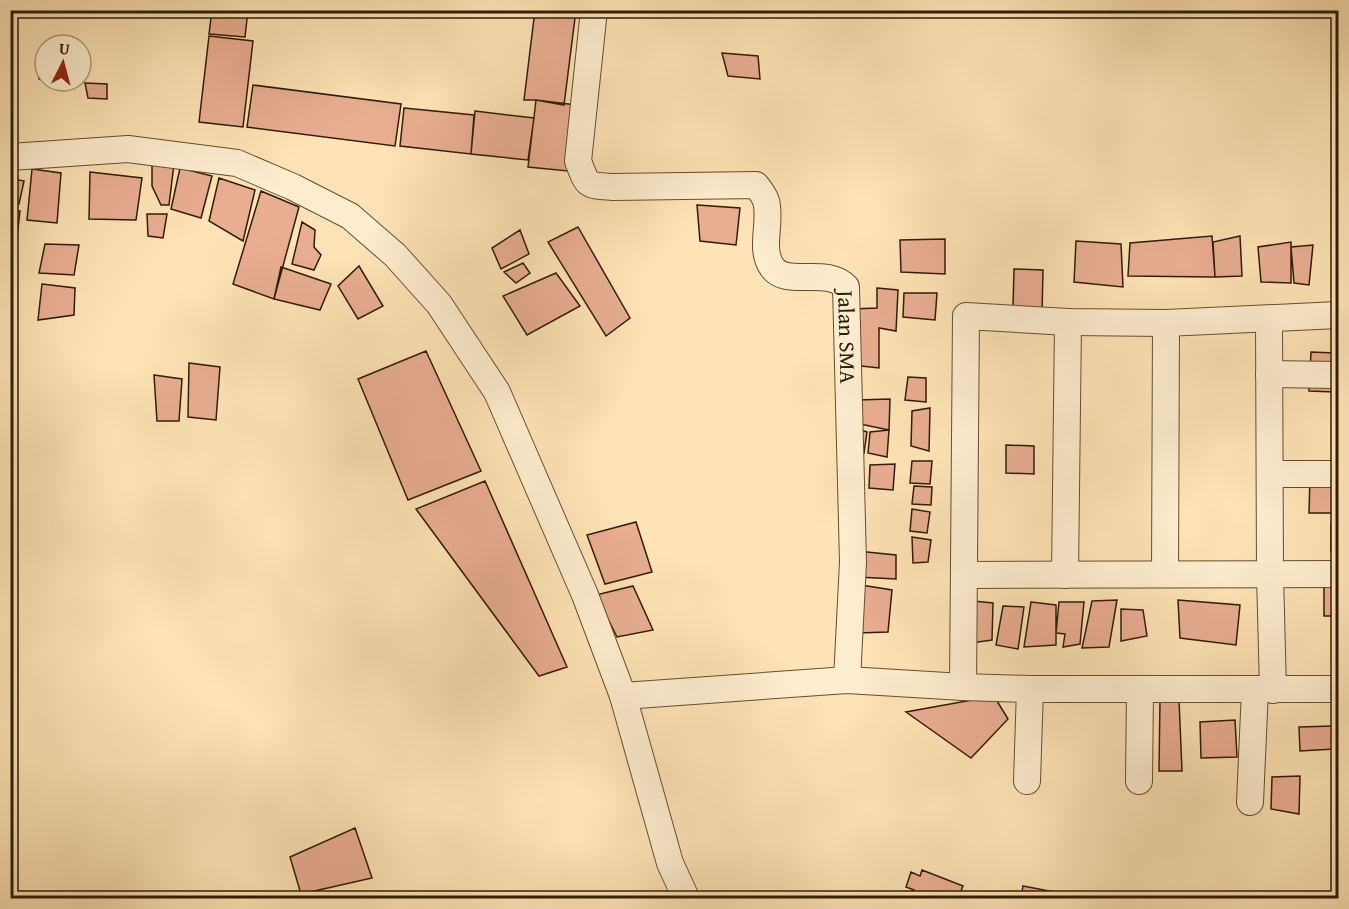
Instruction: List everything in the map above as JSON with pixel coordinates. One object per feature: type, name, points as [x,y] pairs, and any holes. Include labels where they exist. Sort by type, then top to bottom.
[{"type":"street","name":"Jalan SMA","points":[[594,10],[578,161],[586,183],[613,187],[756,185],[767,203],[767,254],[772,267],[782,276],[831,277],[841,281],[846,287],[853,562],[846,680]]},
{"type":"street","points":[[10,157],[128,148],[237,163],[293,187],[350,216],[395,255],[439,304],[497,392],[585,595],[623,696],[670,863],[686,898]]},
{"type":"street","points":[[963,687],[966,316],[1068,322],[1166,323],[1338,315]]},
{"type":"street","points":[[1250,802],[1264,690],[1270,574],[1269,319]]},
{"type":"street","points":[[1065,575],[1068,322]]},
{"type":"street","points":[[1165,574],[1166,323]]},
{"type":"street","points":[[1269,374],[1338,375]]},
{"type":"street","points":[[1270,474],[1338,474]]},
{"type":"street","points":[[965,575],[1338,574]]},
{"type":"street","points":[[623,696],[846,680],[1030,689],[1338,689]]},
{"type":"street","points":[[1027,781],[1030,689]]},
{"type":"street","points":[[1139,781],[1140,689]]},
{"type":"building","points":[[212,10],[248,10],[245,37],[209,34]]},
{"type":"building","points":[[535,10],[576,10],[564,105],[524,100]]},
{"type":"building","points":[[209,36],[253,41],[243,127],[199,122]]},
{"type":"building","points":[[722,53],[758,56],[760,79],[728,76]]},
{"type":"building","points":[[93,83],[107,84],[107,99],[88,98],[87,93],[93,93]]},
{"type":"building","points":[[253,85],[401,104],[395,146],[247,127]]},
{"type":"building","points":[[536,100],[576,105],[568,171],[528,167]]},
{"type":"building","points":[[404,108],[474,115],[471,154],[400,146]]},
{"type":"building","points":[[475,111],[534,118],[528,160],[471,154]]},
{"type":"building","points":[[152,160],[174,164],[169,205],[161,205],[152,186]]},
{"type":"building","points":[[180,168],[212,176],[201,218],[171,209]]},
{"type":"building","points":[[32,169],[61,173],[57,223],[27,220]]},
{"type":"building","points":[[90,172],[142,178],[136,220],[89,219]]},
{"type":"building","points":[[10,178],[24,181],[19,204],[10,203]]},
{"type":"building","points":[[219,178],[255,190],[243,241],[209,221]]},
{"type":"building","points":[[261,191],[299,207],[274,299],[233,284]]},
{"type":"building","points":[[697,205],[740,208],[736,245],[700,241]]},
{"type":"building","points":[[10,210],[20,211],[15,256],[10,255]]},
{"type":"building","points":[[147,214],[167,214],[163,238],[148,236]]},
{"type":"building","points":[[302,222],[315,230],[314,247],[321,255],[314,270],[292,264]]},
{"type":"building","points":[[578,227],[630,318],[606,336],[548,242]]},
{"type":"building","points":[[520,230],[529,254],[501,269],[492,248]]},
{"type":"building","points":[[1212,236],[1215,277],[1128,276],[1130,243]]},
{"type":"building","points":[[1240,236],[1242,276],[1215,277],[1213,242]]},
{"type":"building","points":[[945,239],[945,274],[901,272],[900,240]]},
{"type":"building","points":[[1076,241],[1121,244],[1123,287],[1074,282]]},
{"type":"building","points":[[1291,242],[1291,283],[1261,282],[1258,247]]},
{"type":"building","points":[[45,244],[79,245],[74,275],[39,273]]},
{"type":"building","points":[[1313,245],[1309,285],[1294,283],[1291,247]]},
{"type":"building","points":[[523,263],[530,273],[516,283],[504,272]]},
{"type":"building","points":[[359,266],[383,306],[358,319],[338,286]]},
{"type":"building","points":[[281,267],[331,284],[320,310],[274,299]]},
{"type":"building","points":[[1014,269],[1043,270],[1042,314],[1013,307]]},
{"type":"building","points":[[556,273],[580,306],[527,335],[503,296]]},
{"type":"building","points":[[42,284],[75,288],[74,315],[38,320]]},
{"type":"building","points":[[877,288],[898,290],[896,331],[879,328],[879,368],[852,365],[851,309],[877,308]]},
{"type":"building","points":[[904,293],[937,293],[935,320],[903,317]]},
{"type":"building","points":[[426,351],[481,471],[408,500],[358,379]]},
{"type":"building","points":[[1311,352],[1335,353],[1334,392],[1309,391]]},
{"type":"building","points":[[189,363],[220,367],[216,420],[188,417]]},
{"type":"building","points":[[154,375],[182,379],[179,421],[157,421]]},
{"type":"building","points":[[908,377],[926,378],[926,402],[905,400]]},
{"type":"building","points":[[890,399],[889,430],[855,423],[857,400]]},
{"type":"building","points":[[930,408],[929,451],[911,446],[912,411]]},
{"type":"building","points":[[853,427],[867,432],[864,453],[850,450]]},
{"type":"building","points":[[889,430],[887,457],[868,453],[870,432]]},
{"type":"building","points":[[1006,445],[1034,446],[1034,474],[1006,473]]},
{"type":"building","points":[[912,461],[932,461],[930,484],[910,483]]},
{"type":"building","points":[[895,464],[893,490],[869,488],[870,465]]},
{"type":"building","points":[[1310,477],[1338,478],[1338,513],[1309,513]]},
{"type":"building","points":[[485,481],[567,667],[539,676],[416,509]]},
{"type":"building","points":[[914,486],[932,487],[931,505],[912,504]]},
{"type":"building","points":[[912,509],[930,512],[927,533],[910,531]]},
{"type":"building","points":[[636,522],[652,572],[605,584],[587,535]]},
{"type":"building","points":[[1331,524],[1338,524],[1338,551],[1331,551]]},
{"type":"building","points":[[912,537],[931,540],[928,562],[913,563]]},
{"type":"building","points":[[857,551],[896,555],[896,579],[857,577]]},
{"type":"building","points":[[861,585],[892,590],[888,632],[858,633]]},
{"type":"building","points":[[1324,585],[1338,585],[1338,616],[1324,616]]},
{"type":"building","points":[[633,586],[653,630],[617,637],[596,595]]},
{"type":"building","points":[[1117,600],[1109,647],[1082,648],[1092,601]]},
{"type":"building","points":[[1178,600],[1240,605],[1236,645],[1180,638]]},
{"type":"building","points":[[973,601],[993,603],[992,640],[971,643]]},
{"type":"building","points":[[1031,602],[1056,605],[1056,645],[1024,647]]},
{"type":"building","points":[[1059,602],[1084,602],[1080,644],[1063,647],[1065,634],[1056,633]]},
{"type":"building","points":[[1003,606],[1024,607],[1018,649],[996,645]]},
{"type":"building","points":[[1121,609],[1143,610],[1147,636],[1121,641]]},
{"type":"building","points":[[994,696],[1008,719],[971,758],[906,712]]},
{"type":"building","points":[[1160,700],[1179,700],[1182,771],[1159,771]]},
{"type":"building","points":[[1235,720],[1237,757],[1201,758],[1200,722]]},
{"type":"building","points":[[1333,726],[1334,749],[1300,751],[1299,727]]},
{"type":"building","points":[[1300,776],[1299,814],[1271,809],[1272,777]]},
{"type":"building","points":[[355,828],[372,878],[301,894],[290,857]]},
{"type":"building","points":[[922,870],[963,886],[958,898],[911,898],[914,890],[906,887],[911,872],[920,876]]},
{"type":"building","points":[[1023,886],[1055,892],[1054,898],[1021,898]]}]
